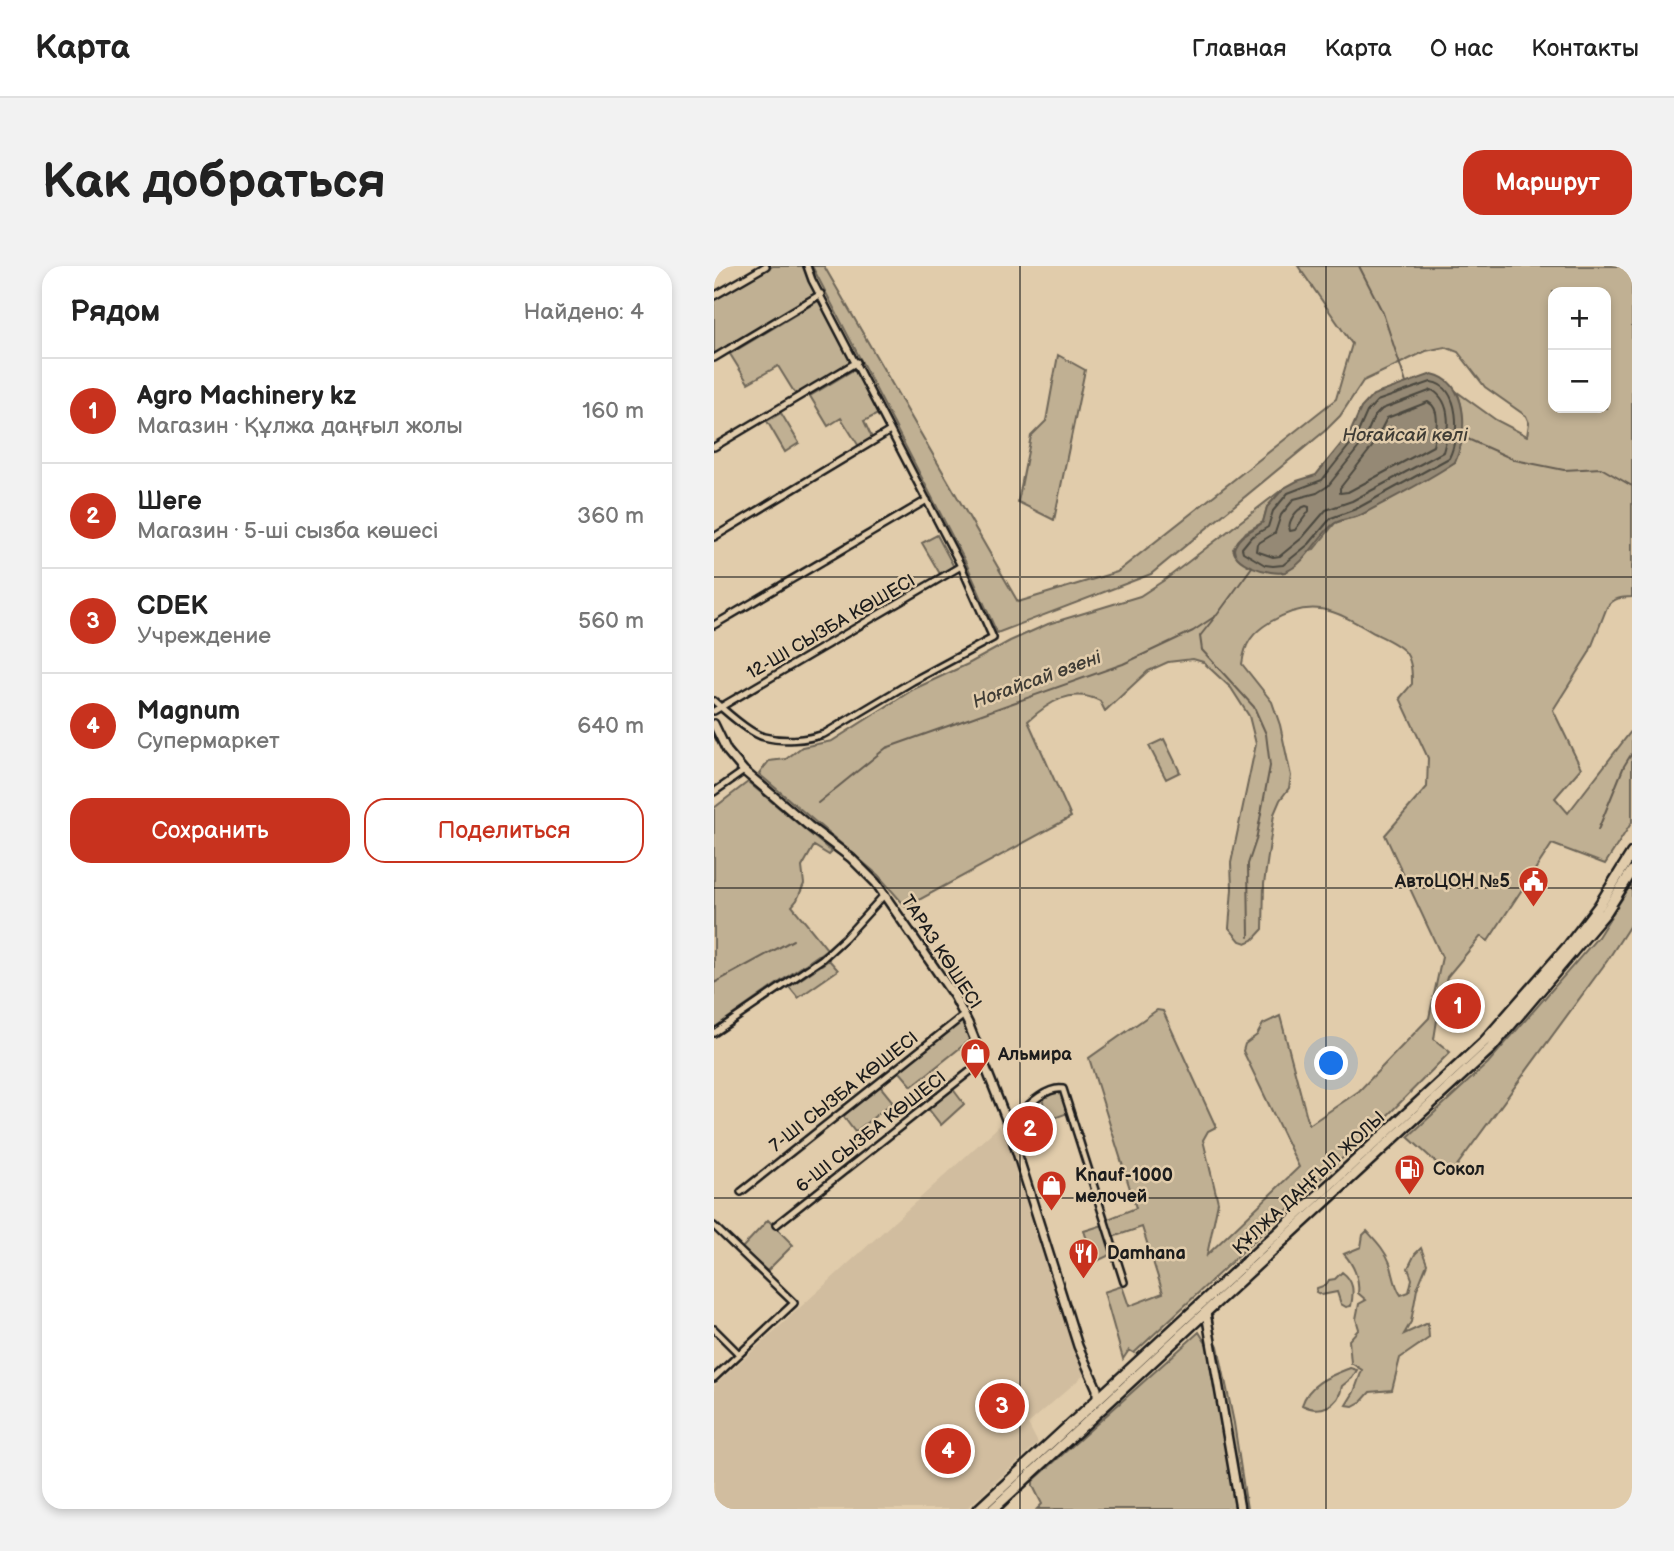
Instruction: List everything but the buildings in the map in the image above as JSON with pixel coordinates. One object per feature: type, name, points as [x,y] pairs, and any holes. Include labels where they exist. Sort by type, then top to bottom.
[{"type":"main road","name":"ҚҰЛЖА ДАҢҒЫЛ ЖОЛЫ","points":[[979,1509],[1484,1042],[1569,945],[1599,906],[1632,853]]},
{"type":"main road","name":"ҚҰЛЖА ДАҢҒЫЛ ЖОЛЫ","points":[[993,1509],[1491,1048],[1606,912],[1632,871]]},
{"type":"street","points":[[714,296],[766,266]]},
{"type":"street","points":[[714,701],[762,737],[811,739],[993,638],[961,566],[807,266]]},
{"type":"street","points":[[714,358],[821,294]]},
{"type":"street","points":[[714,447],[857,362]]},
{"type":"street","points":[[714,537],[890,431]]},
{"type":"street","points":[[714,625],[927,500]]},
{"type":"street","name":"12-ШІ СЫЗБА КӨШЕСІ","points":[[714,710],[961,566]]},
{"type":"street","name":"ТАРАЗ КӨШЕСІ","points":[[714,724],[727,751],[744,771],[851,858],[885,894],[949,988],[964,1015],[1008,1124],[1078,1346],[1097,1389],[1097,1401]]},
{"type":"street","points":[[714,792],[744,771]]},
{"type":"street","points":[[714,1033],[822,959],[885,894]]},
{"type":"street","name":"7-ШІ СЫЗБА КӨШЕСІ","points":[[741,1192],[964,1015]]},
{"type":"street","name":"6-ШІ СЫЗБА КӨШЕСІ","points":[[776,1225],[983,1061]]},
{"type":"street","points":[[1008,1124],[1047,1092],[1063,1088],[1124,1282]]},
{"type":"street","points":[[714,1226],[794,1303],[714,1378]]},
{"type":"street","points":[[1206,1313],[1240,1509]]},
{"type":"street","points":[[714,1329],[739,1354]]},
{"type":"street","points":[[1091,1375],[1096,1381],[1106,1385],[1120,1380]]},
{"type":"shaded area","points":[[773,266],[803,266],[816,293],[714,354],[714,300]]},
{"type":"shaded area","points":[[812,266],[824,266],[1018,602],[1117,572],[1336,399],[1352,344],[1298,266],[1632,266],[1632,597],[1618,599],[1607,607],[1589,653],[1553,710],[1581,768],[1555,798],[1568,813],[1632,730],[1632,822],[1605,864],[1552,844],[1488,941],[1481,936],[1447,977],[1434,1039],[1450,1052],[1380,1123],[1134,1353],[1129,1350],[1123,1359],[1104,1292],[1122,1286],[1129,1306],[1163,1293],[1142,1227],[1113,1237],[1108,1219],[1136,1208],[1089,1058],[1157,1010],[1163,1011],[1216,1127],[1208,1131],[1203,1140],[1218,1202],[1207,1255],[1299,1167],[1243,1051],[1245,1044],[1257,1035],[1263,1024],[1280,1016],[1309,1125],[1359,1091],[1429,1018],[1442,957],[1385,835],[1427,787],[1428,758],[1400,698],[1412,684],[1411,664],[1406,653],[1395,644],[1347,618],[1311,608],[1285,614],[1270,622],[1258,630],[1247,644],[1242,664],[1272,702],[1291,776],[1289,788],[1274,814],[1264,884],[1263,929],[1253,940],[1246,943],[1240,941],[1229,928],[1231,863],[1256,744],[1249,716],[1231,688],[1203,662],[1193,659],[1168,662],[1148,671],[1105,711],[1100,701],[1089,697],[1070,696],[1052,703],[1036,714],[1028,721],[1071,817],[906,907],[878,875],[759,774],[769,761],[786,759],[802,747],[832,741],[914,689],[1010,641],[1048,624],[1140,596],[1284,488],[1267,507],[1263,522],[1246,532],[1233,549],[1235,554],[1242,561],[1314,549],[1335,523],[1359,515],[1455,462],[1463,427],[1457,392],[1496,420],[1527,436],[1529,423],[1526,416],[1485,387],[1458,352],[1445,347],[1426,351],[1363,381],[1340,416],[1326,430],[1151,574],[997,633],[966,563]]},
{"type":"shaded area","points":[[820,300],[851,361],[796,395],[778,366],[748,383],[730,354]]},
{"type":"shaded area","points":[[1058,355],[1085,370],[1054,520],[1018,502],[1031,436],[1046,421]]},
{"type":"shaded area","points":[[855,369],[878,414],[864,421],[873,440],[860,448],[841,418],[828,426],[810,396]]},
{"type":"shaded area","points":[[781,413],[799,443],[785,452],[767,421]]},
{"type":"shaded area","points":[[937,535],[954,567],[940,574],[922,543]]},
{"type":"shaded area","points":[[1164,739],[1180,772],[1166,779],[1149,746]]},
{"type":"shaded area","points":[[748,782],[832,852],[829,855],[814,846],[802,867],[804,884],[792,906],[827,949],[714,1028],[714,808]]},
{"type":"shaded area","points":[[1632,883],[1632,922],[1607,961],[1450,1175],[1408,1137],[1488,1063],[1598,937]]},
{"type":"shaded area","points":[[829,960],[838,970],[798,998],[789,987]]},
{"type":"shaded area","points":[[962,1020],[970,1040],[912,1086],[899,1071]]},
{"type":"shaded area","points":[[880,1086],[893,1102],[855,1132],[843,1116]]},
{"type":"shaded area","points":[[952,1088],[964,1104],[941,1125],[927,1107]]},
{"type":"shaded area","points":[[1058,1091],[1063,1095],[1068,1113],[1049,1120],[1042,1099],[1049,1093]]},
{"type":"shaded area","points":[[999,1126],[1009,1142],[1084,1375],[1028,1424],[1038,1443],[966,1509],[714,1509],[714,1386]]},
{"type":"shaded area","points":[[768,1220],[793,1245],[767,1271],[742,1248]]},
{"type":"shaded area","points":[[1103,1225],[1112,1254],[1095,1262],[1084,1231]]},
{"type":"shaded area","points":[[1367,1231],[1388,1258],[1401,1295],[1409,1292],[1412,1279],[1408,1268],[1421,1248],[1427,1264],[1417,1289],[1411,1322],[1404,1334],[1428,1323],[1429,1338],[1400,1358],[1392,1390],[1370,1392],[1353,1406],[1346,1405],[1362,1370],[1351,1363],[1349,1340],[1359,1329],[1356,1319],[1359,1304],[1366,1300],[1358,1293],[1355,1272],[1344,1254],[1361,1247],[1363,1235]]},
{"type":"shaded area","points":[[1342,1272],[1349,1279],[1353,1291],[1351,1306],[1346,1307],[1341,1304],[1337,1292],[1322,1295],[1316,1292],[1317,1288],[1326,1285]]},
{"type":"shaded area","points":[[1199,1332],[1207,1345],[1218,1346],[1234,1423],[1247,1509],[1037,1509],[1042,1504],[1033,1481]]},
{"type":"shaded area","points":[[1350,1368],[1357,1370],[1342,1386],[1333,1403],[1315,1409],[1302,1405],[1315,1386]]},
{"type":"water","name":"Ноғайсай көлі","points":[[1432,374],[1453,387],[1459,398],[1463,424],[1455,462],[1361,515],[1335,523],[1300,562],[1285,572],[1261,570],[1238,558],[1234,552],[1237,542],[1263,522],[1267,507],[1284,488],[1316,475],[1350,433],[1361,408],[1373,395]]},
{"type":"waterway","name":"Ноғайсай өзені","points":[[1359,266],[1383,313],[1406,383]]},
{"type":"waterway","points":[[1461,436],[1515,460],[1564,470],[1601,468],[1632,486]]},
{"type":"waterway","name":"Ноғайсай өзені","points":[[818,803],[886,748],[1123,664],[1193,631],[1217,615],[1252,567]]},
{"type":"waterway","points":[[1215,617],[1200,636],[1202,650],[1254,707],[1266,734],[1270,766],[1256,840],[1248,864],[1249,937]]},
{"type":"waterway","points":[[1598,830],[1632,753]]},
{"type":"waterway","name":"Ноғайсай өзені","points":[[714,983],[793,940]]},
{"type":"place","name":"АвтоЦОН №5","points":[[1533,908]]},
{"type":"place","name":"Agro Machinery kz","points":[[1458,1006]]},
{"type":"place","name":"Альмира","points":[[975,1081]]},
{"type":"place","name":"Шеге","points":[[1030,1129]]},
{"type":"place","name":"Сокол","points":[[1410,1196]]},
{"type":"place","name":"Knauf-1000 мелочей","points":[[1052,1212]]},
{"type":"place","name":"Damhana","points":[[1084,1280]]},
{"type":"place","name":"CDEK","points":[[1002,1406]]},
{"type":"place","name":"Magnum","points":[[948,1451]]}]
